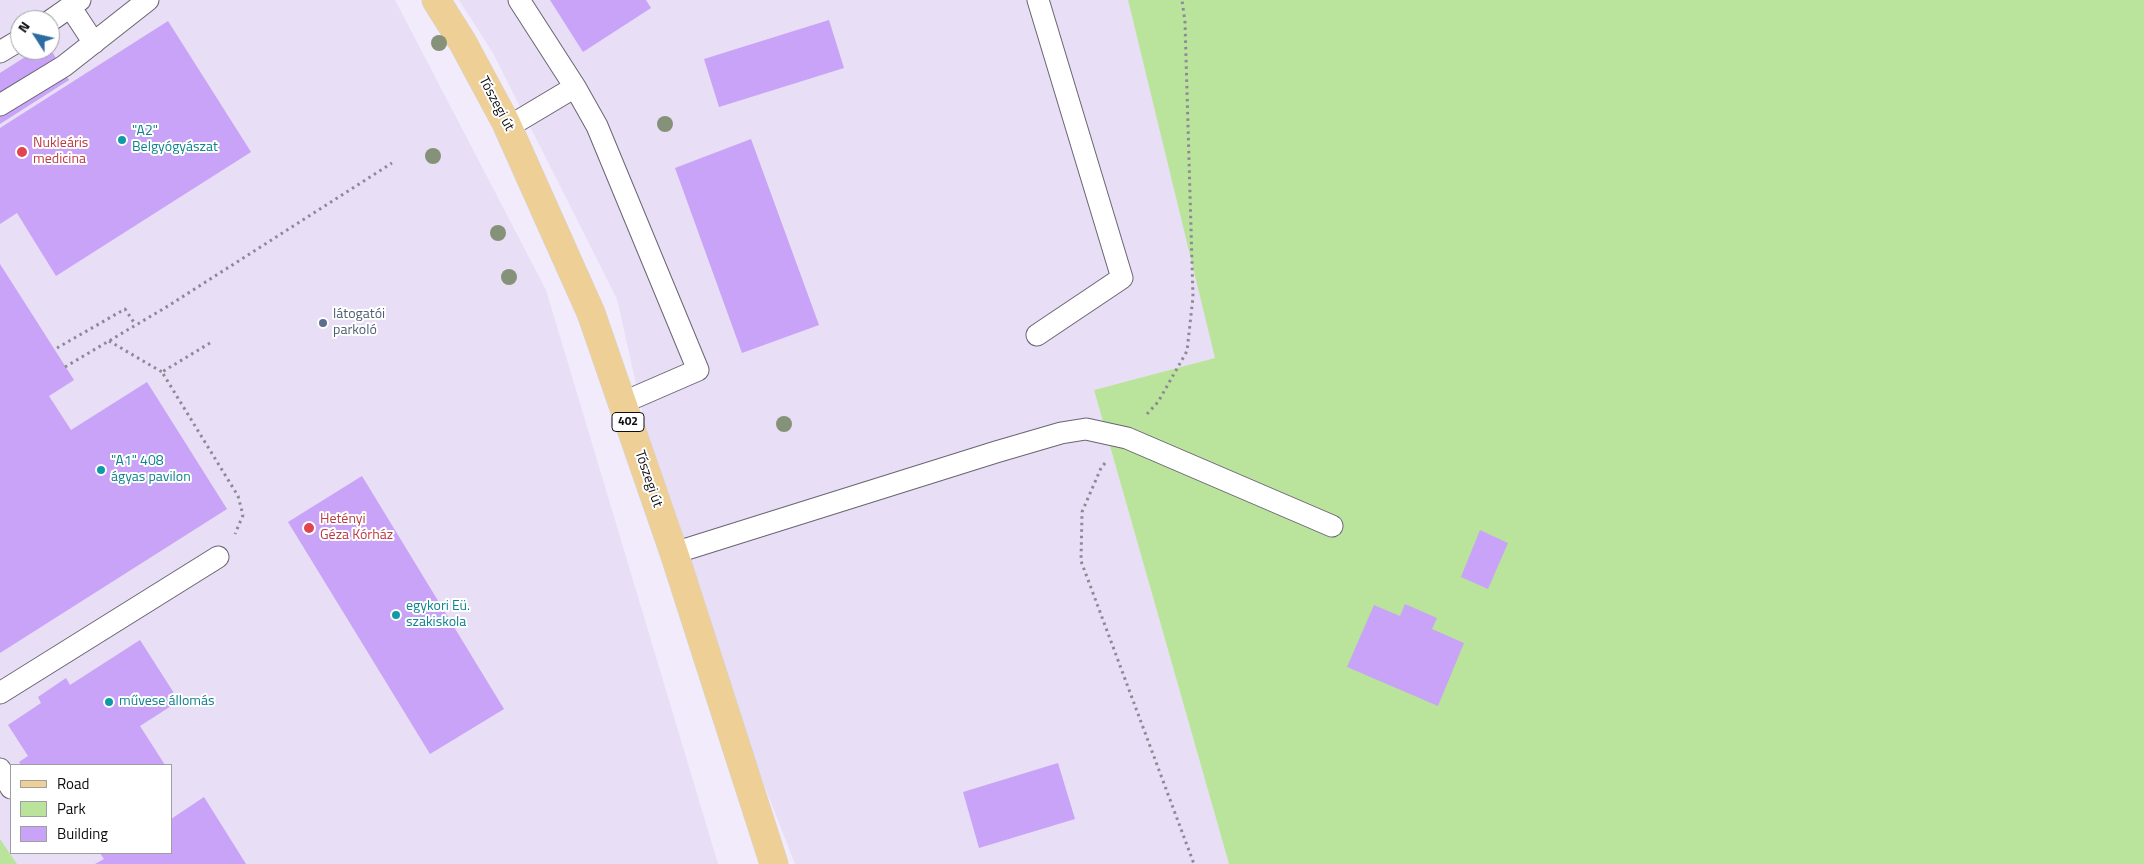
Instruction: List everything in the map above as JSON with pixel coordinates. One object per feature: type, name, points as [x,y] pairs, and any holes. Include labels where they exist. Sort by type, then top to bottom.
[{"type":"main road","name":"Tószegi út","points":[[436,0],[463,43],[508,127],[591,313],[674,553],[774,864]]},
{"type":"lane","points":[[0,105],[64,66],[148,0]]},
{"type":"lane","points":[[519,0],[575,87],[597,126],[698,370],[622,403]]},
{"type":"lane","points":[[1037,335],[1122,278],[1038,0]]},
{"type":"lane","points":[[60,14],[75,4],[94,43]]},
{"type":"lane","points":[[508,127],[575,87]]},
{"type":"lane","points":[[674,553],[996,452],[1060,433],[1086,429],[1127,438],[1332,526]]},
{"type":"lane","points":[[0,693],[218,556]]},
{"type":"lane","points":[[0,769],[10,786]]},
{"type":"path","points":[[65,367],[168,306],[392,163]]},
{"type":"path","points":[[58,348],[125,308],[135,324]]},
{"type":"path","points":[[108,340],[162,372],[238,496],[243,515],[234,538],[218,556]]},
{"type":"path","points":[[162,372],[210,343]]},
{"type":"shaded area","name":"Hetényi Géza Kórház","points":[[0,0],[395,0],[546,290],[718,864],[0,864]]},
{"type":"shaded area","points":[[459,0],[1128,0],[1216,358],[1094,390],[1229,864],[795,864],[674,553],[617,299],[493,53]]},
{"type":"green space","points":[[1128,0],[2144,0],[2144,864],[1229,864],[1094,390],[1215,358]]},
{"type":"green space","points":[[0,839],[17,864],[0,864]]},
{"type":"building","points":[[550,0],[646,0],[651,8],[583,52]]},
{"type":"building","points":[[829,20],[844,68],[719,107],[704,59]]},
{"type":"building","name":"\"A2\" Belgyógyászat","points":[[168,21],[251,152],[56,276],[17,213],[0,224],[0,128]]},
{"type":"building","points":[[20,60],[57,60],[69,80],[0,124],[0,73]]},
{"type":"building","points":[[751,139],[819,325],[742,353],[675,168]]},
{"type":"building","name":"\"A1\" 408 ágyas pavilon","points":[[0,264],[74,380],[49,396],[71,430],[147,382],[227,509],[0,653]]},
{"type":"building","name":"egykori Eü. szakiskola","points":[[362,476],[504,709],[430,754],[288,522]]},
{"type":"building","points":[[1480,530],[1508,543],[1488,589],[1461,577]]},
{"type":"building","points":[[1405,604],[1437,618],[1432,629],[1464,643],[1438,706],[1347,667],[1374,605],[1400,616]]},
{"type":"building","name":"művese állomás","points":[[140,640],[179,701],[140,726],[164,764],[20,764],[19,762],[28,756],[8,725],[41,703],[38,697],[66,678],[70,685]]},
{"type":"building","points":[[1058,763],[1075,819],[979,848],[963,792]]},
{"type":"building","points":[[204,797],[246,864],[95,864],[104,859],[101,854],[172,854],[172,818]]},
{"type":"place","name":"\"A2\" Belgyógyászat","points":[[122,140]]},
{"type":"place","name":"Nukleáris medicina","points":[[22,152]]},
{"type":"place","name":"látogatói parkoló","points":[[323,323]]},
{"type":"place","name":"\"A1\" 408 ágyas pavilon","points":[[101,470]]},
{"type":"place","name":"Hetényi Géza Kórház","points":[[309,528]]},
{"type":"place","name":"egykori Eü. szakiskola","points":[[396,615]]},
{"type":"place","name":"művese állomás","points":[[109,702]]}]
